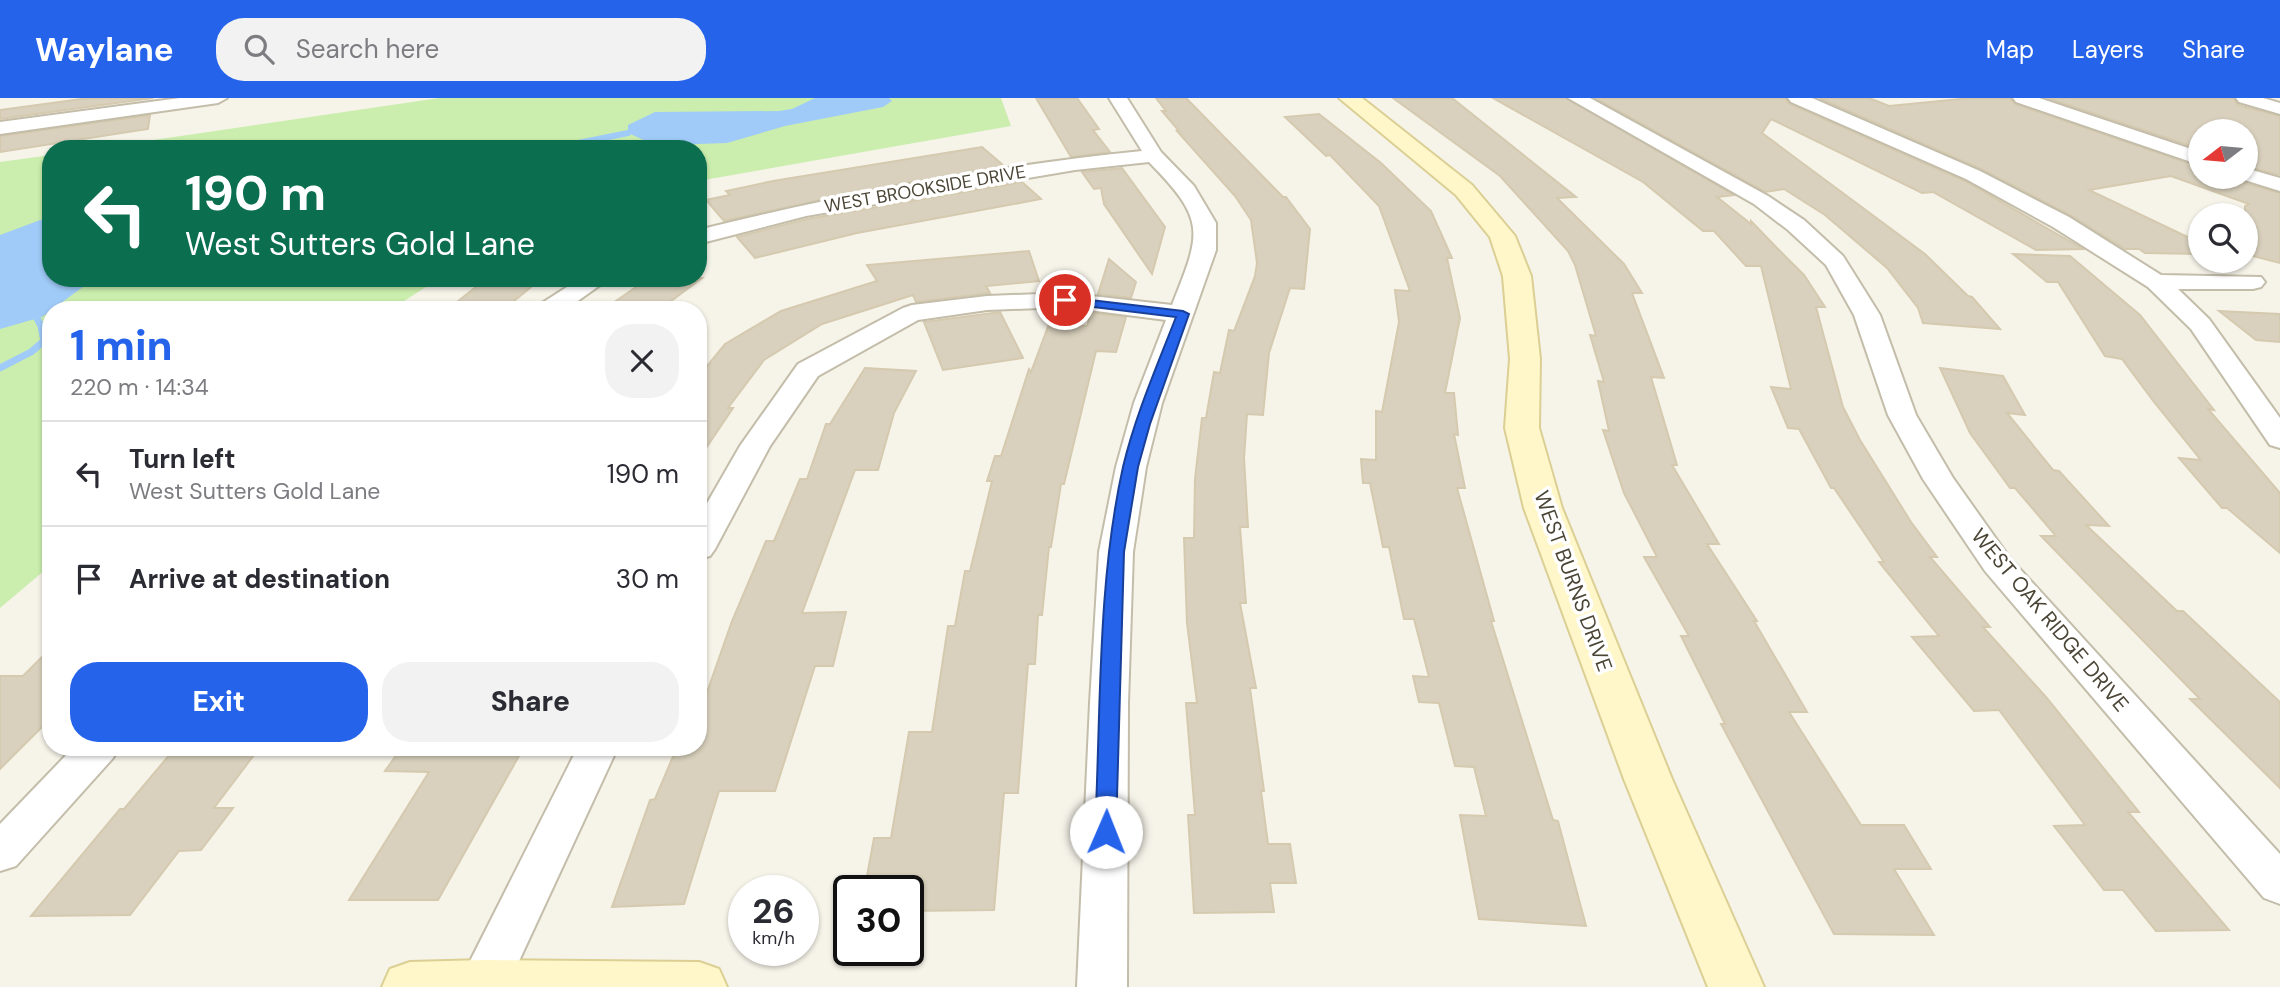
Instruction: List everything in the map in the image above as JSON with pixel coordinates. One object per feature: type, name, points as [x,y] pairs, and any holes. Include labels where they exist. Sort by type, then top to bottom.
[{"type":"street","points":[[0,128],[218,98]]},
{"type":"street","points":[[1102,987],[1109,703],[1116,552],[1131,467],[1145,416],[1205,250],[1205,223],[1184,186],[1154,156],[1118,98]]},
{"type":"street","name":"WEST BURNS DRIVE","points":[[1349,98],[1465,190],[1502,236],[1517,276],[1525,359],[1522,428],[1542,508],[1648,779],[1735,987]]},
{"type":"street","name":"WEST OAK RIDGE DRIVE","points":[[1577,98],[1760,201],[1796,225],[1835,261],[1867,315],[1902,415],[1938,479],[1990,554],[2280,885]]},
{"type":"street","points":[[1797,98],[1973,175],[2061,222],[2156,282],[2200,324],[2280,439]]},
{"type":"street","points":[[2022,98],[2188,155]]},
{"type":"street","points":[[2245,98],[2280,109]]},
{"type":"street","name":"WEST BROOKSIDE DRIVE","points":[[707,235],[805,210],[1074,164],[1154,156]]},
{"type":"street","points":[[2258,178],[2280,185]]},
{"type":"street","points":[[2156,282],[2253,282]]},
{"type":"street","points":[[562,301],[584,287]]},
{"type":"street","points":[[707,533],[755,446],[808,369],[912,313],[987,303],[1065,300],[1183,314]]},
{"type":"street","points":[[0,853],[91,756]]},
{"type":"street","points":[[483,986],[594,756]]},
{"type":"street","points":[[410,987],[699,987]]},
{"type":"green space","points":[[439,98],[1001,98],[1011,126],[707,179],[707,140],[153,140]]},
{"type":"green space","points":[[42,156],[42,287],[426,287],[404,301],[42,301],[42,573],[0,608],[0,162]]},
{"type":"water","points":[[815,98],[889,98],[892,101],[883,107],[785,126],[727,143],[707,144],[707,140],[644,140],[628,133],[628,125],[655,112],[792,109]]},
{"type":"water","points":[[42,219],[42,287],[83,287],[64,301],[42,301],[42,317],[0,329],[0,235]]},
{"type":"building","points":[[89,98],[153,98],[0,119],[0,110]]},
{"type":"building","points":[[1036,98],[1077,98],[1099,129],[1093,130],[1110,152],[1071,157]]},
{"type":"building","points":[[1156,98],[1186,98],[1283,197],[1286,197],[1310,229],[1304,289],[1290,288],[1269,353],[1263,415],[1247,414],[1244,458],[1248,527],[1240,527],[1246,603],[1240,603],[1256,688],[1250,688],[1264,791],[1261,791],[1268,844],[1290,844],[1296,883],[1270,883],[1274,912],[1194,913],[1188,815],[1195,815],[1186,703],[1197,703],[1187,623],[1184,538],[1194,538],[1195,479],[1202,418],[1206,418],[1214,372],[1220,373],[1229,330],[1234,331],[1255,276],[1257,263],[1251,220],[1235,196],[1177,131]]},
{"type":"building","points":[[1393,98],[1452,98],[1576,197],[1557,198],[1624,264],[1642,293],[1632,293],[1664,378],[1651,377],[1677,465],[1672,465],[1719,544],[1707,544],[1757,621],[1754,621],[1807,712],[1789,712],[1861,825],[1904,825],[1931,869],[1894,869],[1934,935],[1834,934],[1721,724],[1725,724],[1681,636],[1689,636],[1644,557],[1657,557],[1624,493],[1603,430],[1609,431],[1598,381],[1604,382],[1590,335],[1596,336],[1575,265],[1568,251],[1500,176]]},
{"type":"building","points":[[1493,98],[1566,98],[1734,195],[1717,197],[1751,224],[1751,221],[1804,275],[1825,307],[1816,307],[1843,407],[1860,440],[1911,522],[1937,557],[1930,557],[1990,627],[1983,627],[2046,697],[2139,812],[2128,812],[2229,930],[2156,931],[2123,890],[2104,890],[2054,826],[2085,825],[1999,710],[1974,711],[1912,637],[1939,636],[1879,562],[1884,562],[1834,488],[1831,488],[1799,429],[1788,428],[1771,387],[1791,389],[1761,266],[1746,266],[1714,231],[1703,231],[1643,182]]},
{"type":"building","points":[[1595,98],[1785,98],[1790,104],[1965,181],[2083,249],[2036,250],[1933,192],[1922,193],[1771,119],[1762,133],[1925,254],[1972,297],[2000,329],[1923,323],[1918,308],[1887,268],[1825,215],[1784,189],[1765,192]]},
{"type":"building","points":[[1819,98],[1869,98],[1889,106],[1971,98],[2010,98],[2015,104],[2188,163],[2188,182],[2171,176],[2089,190],[2188,237],[2188,254],[2145,253],[2139,249],[2125,249],[2070,215],[1981,169]]},
{"type":"building","points":[[2047,98],[2233,98],[2238,105],[2280,116],[2280,175],[2258,169],[2258,119],[2188,119],[2188,145]]},
{"type":"building","points":[[1319,114],[1381,163],[1431,211],[1452,258],[1447,258],[1460,318],[1445,393],[1454,393],[1458,435],[1454,434],[1465,488],[1457,488],[1494,621],[1491,621],[1553,820],[1558,821],[1586,926],[1479,919],[1460,815],[1486,816],[1474,767],[1455,766],[1439,703],[1419,702],[1413,676],[1429,677],[1414,619],[1404,619],[1389,547],[1383,547],[1370,483],[1363,483],[1361,459],[1376,460],[1376,411],[1382,412],[1399,322],[1395,290],[1410,291],[1379,206],[1330,155],[1326,156],[1285,117]]},
{"type":"building","points":[[150,115],[148,129],[77,140],[42,140],[42,145],[0,152],[0,136]]},
{"type":"building","points":[[982,147],[1004,166],[862,191],[724,221],[707,201],[730,195],[726,191]]},
{"type":"building","points":[[1122,168],[1165,227],[1152,274],[1104,204],[1101,188],[1094,189],[1082,172]]},
{"type":"building","points":[[1022,182],[1041,199],[857,233],[755,258],[737,237],[807,219]]},
{"type":"building","points":[[2258,187],[2280,193],[2280,263],[2258,257],[2258,203],[2246,203],[2207,189],[2258,189]]},
{"type":"building","points":[[1029,251],[1039,281],[986,286],[990,293],[916,302],[913,295],[822,324],[764,360],[728,408],[733,408],[707,447],[707,366],[725,344],[781,311],[877,281],[867,265]]},
{"type":"building","points":[[2013,254],[2070,256],[2140,315],[2214,410],[2208,409],[2280,493],[2280,553],[2227,508],[2222,508],[2179,458],[2201,460],[2122,359],[2105,356],[2058,282],[2047,282]]},
{"type":"building","points":[[1109,259],[1136,282],[1131,298],[1098,294]]},
{"type":"building","points":[[476,287],[531,287],[514,301],[458,301]]},
{"type":"building","points":[[636,287],[690,287],[671,301],[616,301]]},
{"type":"building","points":[[2219,311],[2280,314],[2280,342],[2256,340]]},
{"type":"building","points":[[1000,312],[1023,358],[943,370],[924,322]]},
{"type":"building","points":[[1091,313],[1126,317],[1116,352],[1096,351],[1064,484],[1061,484],[1049,547],[1042,615],[1038,615],[1035,664],[1028,664],[1018,793],[1004,793],[994,910],[924,911],[924,875],[867,875],[874,838],[891,838],[909,732],[932,732],[948,626],[955,626],[965,571],[970,571],[992,481],[987,481],[995,456],[1001,456],[1029,369],[1031,372],[1049,324],[1087,326]]},
{"type":"building","points":[[865,368],[916,371],[894,413],[878,470],[855,470],[802,613],[846,612],[833,666],[815,666],[775,791],[719,791],[684,904],[612,907],[650,800],[655,799],[673,756],[707,756],[707,692],[732,621],[766,541],[774,541],[800,479],[807,479],[826,424],[830,424]]},
{"type":"building","points":[[1940,368],[2003,376],[2025,415],[2007,413],[2053,470],[2059,471],[2109,526],[2086,525],[2177,611],[2183,611],[2280,702],[2280,788],[2190,699],[2200,699],[2041,536],[2056,536],[2015,488],[2010,488],[1970,433]]},
{"type":"building","points":[[42,657],[42,727],[0,769],[0,676],[23,676]]},
{"type":"building","points":[[168,756],[253,756],[214,808],[233,808],[201,850],[179,851],[130,915],[31,916],[120,809],[124,809]]},
{"type":"building","points":[[396,756],[519,756],[438,900],[349,900],[429,772],[385,771]]},
{"type":"waterway","points":[[593,140],[628,133]]},
{"type":"waterway","points":[[32,309],[42,331]]},
{"type":"waterway","points":[[0,368],[31,352],[42,343]]},
{"type":"route","points":[[1065,300],[1183,314],[1143,424],[1131,467],[1116,552],[1106,832]]}]
